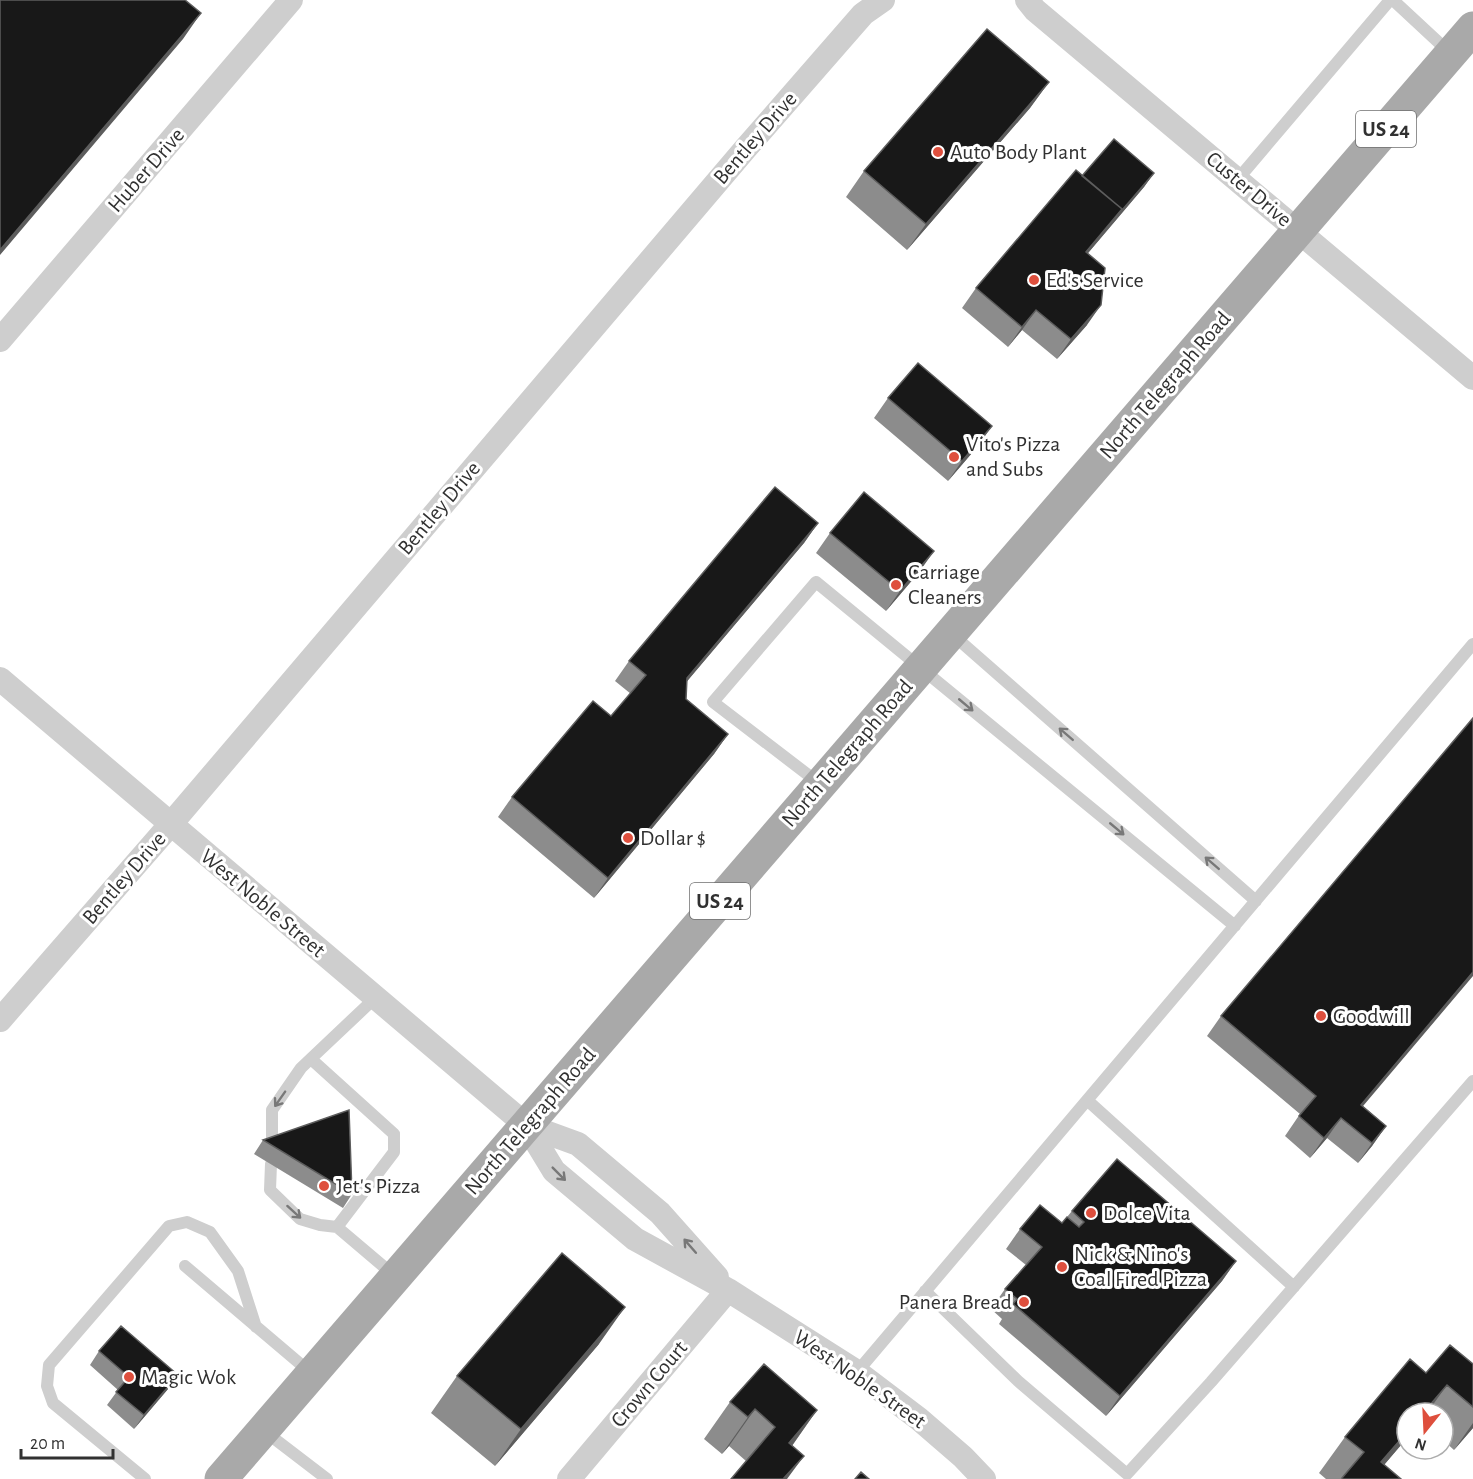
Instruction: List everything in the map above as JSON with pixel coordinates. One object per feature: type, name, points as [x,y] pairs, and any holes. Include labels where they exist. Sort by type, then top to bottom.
[{"type":"main road","name":"North Telegraph Road","points":[[221,1479],[1473,28]]},
{"type":"street","name":"Huber Drive","points":[[0,340],[291,0]]},
{"type":"street","name":"Bentley Drive","points":[[0,1020],[170,825],[746,148],[863,14],[883,0]]},
{"type":"street","name":"Custer Drive","points":[[1027,0],[1035,10],[1473,378]]},
{"type":"street","name":"West Noble Street","points":[[0,679],[526,1125],[554,1171],[635,1239],[728,1290],[857,1372],[919,1419],[963,1457],[984,1479]]},
{"type":"street","name":"West Noble Street","points":[[526,1125],[578,1144],[660,1213],[728,1290]]},
{"type":"street","name":"Crown Court","points":[[569,1479],[728,1290]]},
{"type":"lane","points":[[1238,179],[1391,0],[1451,54]]},
{"type":"lane","points":[[821,784],[713,702],[816,582],[1235,926]]},
{"type":"lane","points":[[951,633],[1256,901]]},
{"type":"lane","points":[[857,1372],[1473,644]]},
{"type":"lane","points":[[272,1148],[272,1110],[301,1068],[375,998]]},
{"type":"lane","points":[[311,1059],[394,1134],[394,1152],[337,1227]]},
{"type":"lane","points":[[925,1291],[1018,1381],[1127,1474],[1473,1081]]},
{"type":"lane","points":[[1086,1100],[1294,1287]]},
{"type":"lane","points":[[271,1164],[270,1190],[300,1219],[337,1227],[396,1276]]},
{"type":"lane","points":[[145,1479],[53,1403],[47,1386],[49,1365],[169,1226],[187,1221],[210,1232],[238,1271],[256,1327]]},
{"type":"lane","points":[[185,1266],[312,1373]]},
{"type":"lane","points":[[263,1430],[327,1479]]},
{"type":"building","points":[[0,0],[185,0],[201,13],[0,250]]},
{"type":"building","name":"Auto Body Plant","points":[[987,29],[1049,82],[926,224],[864,171]]},
{"type":"building","points":[[1114,139],[1154,173],[1117,216],[1122,209],[1082,176]]},
{"type":"building","name":"Ed's Service","points":[[1076,170],[1122,209],[1086,252],[1105,268],[1101,305],[1071,339],[1036,310],[1022,327],[976,288]]},
{"type":"building","points":[[918,363],[992,426],[962,461],[888,398]]},
{"type":"building","points":[[775,487],[818,523],[687,678],[686,699],[728,734],[608,878],[512,797],[593,701],[611,716],[646,675],[629,661]]},
{"type":"building","points":[[864,492],[934,551],[900,591],[830,533]]},
{"type":"building","points":[[1473,718],[1473,972],[1361,1105],[1386,1126],[1372,1143],[1341,1118],[1324,1138],[1299,1116],[1316,1096],[1221,1016]]},
{"type":"building","points":[[349,1110],[352,1194],[263,1140]]},
{"type":"building","points":[[1117,1159],[1236,1261],[1120,1396],[1013,1304],[1017,1299],[1005,1289],[1042,1247],[1020,1229],[1040,1205],[1062,1223],[1067,1217],[1079,1227],[1084,1222],[1072,1211]]},
{"type":"building","points":[[562,1253],[625,1307],[521,1429],[457,1376]]},
{"type":"building","points":[[121,1326],[178,1375],[144,1415],[116,1392],[129,1377],[99,1351]]},
{"type":"building","points":[[1450,1345],[1473,1364],[1473,1407],[1447,1385],[1433,1401],[1395,1401],[1395,1446],[1381,1462],[1401,1479],[1343,1479],[1364,1452],[1345,1437],[1410,1359],[1426,1373]]},
{"type":"building","points":[[764,1364],[817,1410],[789,1443],[804,1456],[783,1479],[731,1479],[775,1427],[755,1409],[748,1417],[730,1402]]},
{"type":"building","points":[[861,1472],[869,1479],[855,1479]]},
{"type":"place","name":"Auto Body Plant","points":[[938,152]]},
{"type":"place","name":"Ed's Service","points":[[1034,280]]},
{"type":"place","name":"Vito's Pizza and Subs","points":[[954,457]]},
{"type":"place","name":"Carriage Cleaners","points":[[896,585]]},
{"type":"place","name":"Dollar $","points":[[628,838]]},
{"type":"place","name":"Goodwill","points":[[1321,1016]]},
{"type":"place","name":"Jet's Pizza","points":[[324,1186]]},
{"type":"place","name":"Dolce Vita","points":[[1091,1213]]},
{"type":"place","name":"Nick & Nino's Coal Fired Pizza","points":[[1062,1267]]},
{"type":"place","name":"Panera Bread","points":[[1024,1302]]},
{"type":"place","name":"Magic Wok","points":[[129,1377]]}]
